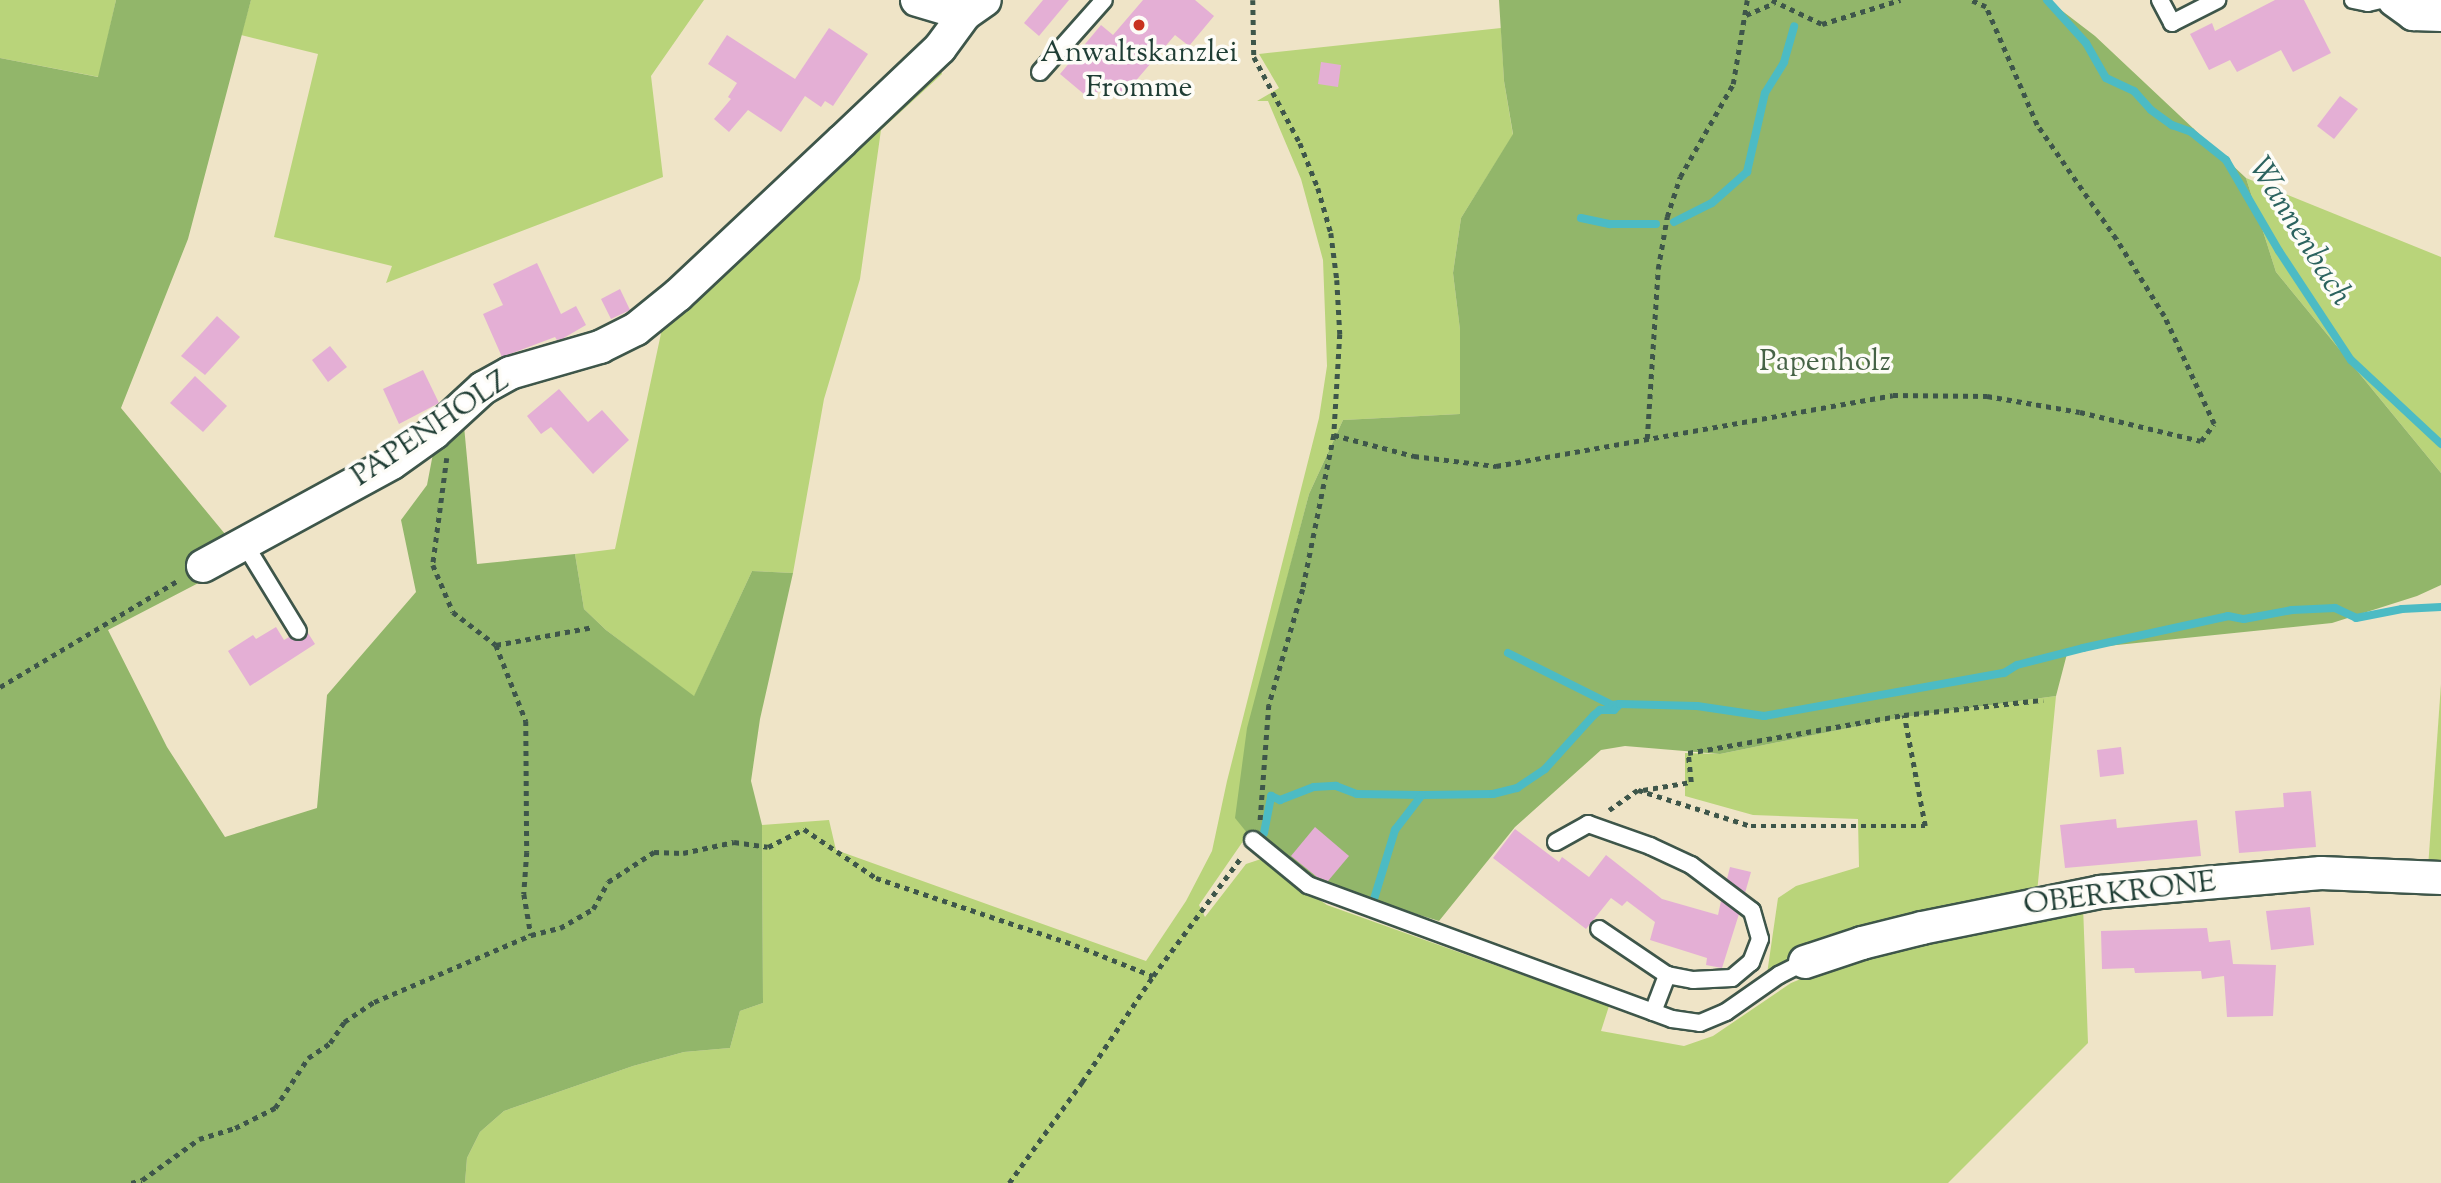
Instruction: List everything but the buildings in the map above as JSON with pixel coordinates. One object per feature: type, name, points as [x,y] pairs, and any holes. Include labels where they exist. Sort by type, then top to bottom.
[{"type":"street","points":[[918,0],[975,7]]},
{"type":"street","points":[[2394,0],[2413,13],[2441,15]]},
{"type":"street","name":"PAPENHOLZ","points":[[203,566],[391,463],[434,433],[483,388],[510,373],[622,339],[652,317],[940,48],[975,7]]},
{"type":"street","name":"OBERKRONE","points":[[1805,962],[1862,943],[1922,928],[2100,892],[2321,873],[2441,877]]},
{"type":"lane","points":[[1040,72],[1104,0]]},
{"type":"lane","points":[[2160,0],[2172,23],[2217,0]]},
{"type":"lane","points":[[2353,0],[2368,3],[2381,0]]},
{"type":"lane","points":[[244,543],[298,631]]},
{"type":"lane","points":[[1556,842],[1588,824],[1650,846],[1691,865],[1752,911],[1760,939],[1751,962],[1732,978],[1693,980],[1667,975],[1599,929]]},
{"type":"lane","points":[[1253,840],[1308,885],[1653,1012],[1700,1023],[1726,1012],[1779,975],[1805,962]]},
{"type":"lane","points":[[1653,1012],[1667,975]]},
{"type":"path","points":[[1009,1183],[1082,1082],[1153,976],[1253,840],[1262,819],[1269,705],[1303,589],[1334,435],[1340,334],[1331,233],[1318,188],[1300,143],[1254,57],[1253,0]]},
{"type":"path","points":[[1647,439],[1658,269],[1667,217],[1680,177],[1733,84],[1747,0]]},
{"type":"path","points":[[1745,16],[1773,1],[1822,24],[1900,0]]},
{"type":"path","points":[[1334,435],[1414,456],[1496,466],[1893,395],[1987,396],[2080,412],[2201,441],[2214,424],[2164,316],[2116,239],[2037,125],[1986,7],[1970,0]]},
{"type":"path","points":[[434,433],[447,459],[436,519],[433,565],[453,611],[496,645],[526,721],[527,824],[523,894],[531,935]]},
{"type":"path","points":[[0,687],[203,566]]},
{"type":"path","points":[[496,645],[593,627]]},
{"type":"path","points":[[1588,824],[1638,790],[1690,782],[1688,753],[1904,715],[2043,700]]},
{"type":"path","points":[[1638,790],[1751,825],[1925,826],[1904,715]]},
{"type":"path","points":[[131,1183],[142,1180],[199,1139],[235,1128],[275,1108],[308,1058],[330,1043],[344,1022],[373,1002],[531,935],[560,928],[593,909],[608,882],[654,852],[683,853],[734,842],[768,848],[804,829],[876,878],[1076,945],[1153,976]]},
{"type":"green space","points":[[0,0],[116,0],[99,77],[0,58]]},
{"type":"green space","points":[[116,0],[251,0],[188,239],[121,408],[225,534],[218,539],[210,577],[108,630],[167,747],[225,837],[317,808],[327,695],[416,592],[401,520],[427,485],[435,443],[464,426],[477,564],[575,554],[584,609],[606,630],[694,696],[752,571],[793,573],[760,719],[751,781],[762,825],[763,1003],[740,1011],[730,1048],[684,1052],[633,1066],[504,1111],[480,1132],[467,1158],[465,1183],[0,1183],[0,58],[98,77]]},
{"type":"green space","points":[[251,0],[704,0],[651,76],[663,177],[386,283],[392,266],[274,237],[318,54],[241,35]]},
{"type":"green space","name":"Papenholz","points":[[1499,0],[2048,0],[2095,36],[2246,178],[2276,272],[2441,473],[2441,585],[2417,596],[2332,623],[2068,650],[2056,696],[1898,718],[1720,754],[1625,746],[1601,750],[1515,827],[1439,921],[1325,886],[1248,834],[1235,818],[1247,728],[1309,494],[1343,420],[1460,414],[1460,330],[1453,273],[1461,218],[1513,134],[1504,81]]},
{"type":"green space","points":[[1501,28],[1504,81],[1513,135],[1461,218],[1453,273],[1460,330],[1460,414],[1343,420],[1309,494],[1267,656],[1248,834],[1199,905],[1205,917],[1246,864],[1261,859],[1327,905],[1609,1006],[1601,1031],[1684,1046],[1713,1036],[1791,983],[1842,962],[2083,905],[2088,1043],[1948,1183],[465,1183],[467,1158],[480,1132],[504,1111],[633,1066],[684,1052],[730,1048],[740,1011],[763,1003],[762,825],[829,820],[836,850],[1146,961],[1186,901],[1212,851],[1227,781],[1319,418],[1327,366],[1323,260],[1301,179],[1268,101],[1257,101],[1279,88],[1259,54]]},
{"type":"green space","points":[[938,61],[942,74],[881,130],[860,279],[824,399],[793,573],[752,571],[694,697],[606,630],[584,609],[575,554],[615,549],[666,310]]},
{"type":"green space","points":[[2246,178],[2441,257],[2441,473],[2276,272]]},
{"type":"green space","points":[[2441,684],[2441,869],[2428,868]]},
{"type":"green space","points":[[2056,696],[2037,893],[1767,974],[1778,898],[1796,886],[1859,867],[1858,819],[1753,815],[1685,796],[1685,753],[1720,754],[1898,718]]},
{"type":"waterway","name":"Wannenbach","points":[[2047,0],[2086,43],[2106,78],[2134,91],[2151,110],[2172,125],[2191,132],[2226,160],[2279,251],[2351,360],[2441,444]]},
{"type":"waterway","points":[[1674,222],[1712,203],[1747,172],[1765,93],[1784,62],[1794,26]]},
{"type":"waterway","points":[[1581,218],[1610,224],[1656,224]]},
{"type":"waterway","points":[[1264,833],[1271,796],[1280,800],[1314,787],[1336,786],[1357,794],[1422,795],[1493,794],[1517,788],[1545,769],[1600,710],[1614,710],[1620,704],[1697,706],[1764,716],[2004,673],[2017,665],[2083,648],[2228,616],[2244,619],[2292,610],[2335,608],[2356,618],[2402,609],[2441,607]]},
{"type":"waterway","points":[[1508,653],[1612,705],[1619,704]]},
{"type":"waterway","points":[[1371,909],[1395,830],[1422,795]]},
{"type":"place","name":"Anwaltskanzlei Fromme","points":[[1139,25]]}]
